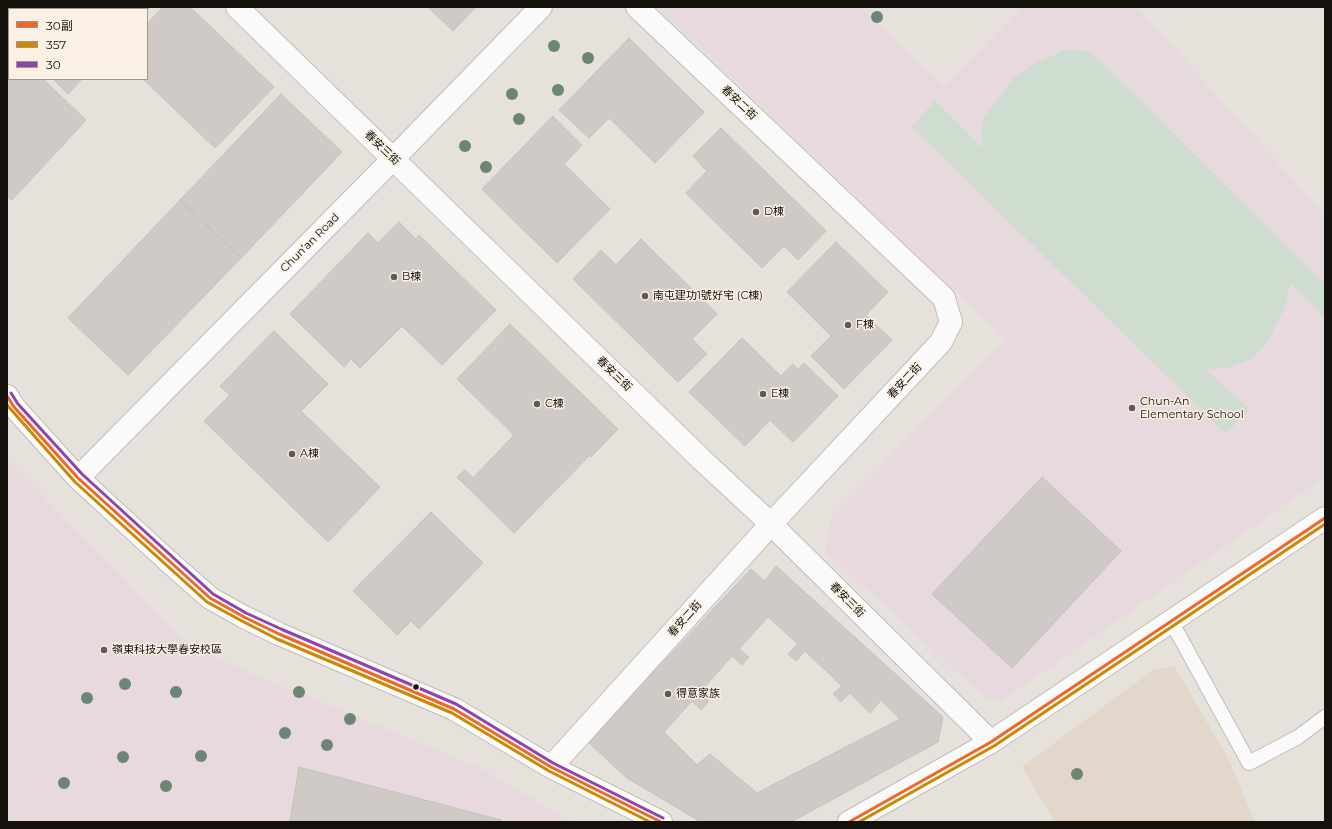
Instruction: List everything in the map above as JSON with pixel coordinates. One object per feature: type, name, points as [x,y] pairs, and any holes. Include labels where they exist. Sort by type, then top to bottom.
[{"type":"street","name":"春安三街","points":[[237,7],[696,454],[770,524],[991,742]]},
{"type":"street","name":"Chun’an Road","points":[[78,478],[541,7]]},
{"type":"street","name":"春安二街","points":[[551,767],[770,524],[941,342],[951,322],[944,298],[637,7]]},
{"type":"street","points":[[7,396],[14,407],[78,478],[210,598],[279,634],[454,709],[551,767],[661,822]]},
{"type":"street","points":[[849,822],[991,742],[1325,518]]},
{"type":"lane","points":[[1172,621],[1249,763],[1298,737],[1325,717]]},
{"type":"shaded area","name":"Chun-An Elementary School","points":[[657,7],[860,7],[944,86],[1022,7],[1137,7],[1325,215],[1325,477],[1001,701],[983,696],[826,552],[831,517],[1006,339]]},
{"type":"shaded area","name":"嶺東科技大學春安校區","points":[[7,459],[182,638],[222,661],[480,768],[572,822],[7,822]]},
{"type":"shaded area","points":[[1174,666],[1227,756],[1255,822],[1055,822],[1022,767],[1153,670]]},
{"type":"green space","points":[[1064,50],[1090,51],[1325,284],[1325,318],[1290,283],[1285,306],[1276,326],[1266,343],[1253,358],[1229,368],[1205,369],[1249,409],[1226,434],[912,127],[935,100],[983,149],[981,135],[984,117],[1014,78],[1034,64]]},
{"type":"building","points":[[151,7],[148,10],[148,8],[40,8]]},
{"type":"building","points":[[163,7],[190,7],[274,87],[215,148],[144,80],[148,80],[148,23]]},
{"type":"building","points":[[428,7],[476,7],[453,31]]},
{"type":"building","points":[[629,38],[704,112],[655,163],[609,118],[589,138],[559,110]]},
{"type":"building","points":[[7,46],[8,80],[44,80],[86,120],[12,200],[7,196]]},
{"type":"building","points":[[54,80],[81,80],[68,94]]},
{"type":"building","points":[[281,94],[342,152],[241,258],[180,200]]},
{"type":"building","points":[[553,116],[582,145],[564,164],[610,209],[557,263],[482,189]]},
{"type":"building","name":"D棟","points":[[721,128],[826,231],[798,260],[784,246],[762,268],[686,193],[707,171],[693,156]]},
{"type":"building","points":[[180,200],[241,258],[128,375],[68,318]]},
{"type":"building","name":"B棟","points":[[399,222],[416,239],[419,235],[496,310],[442,365],[402,326],[360,368],[351,359],[344,367],[290,314],[368,233],[378,243]]},
{"type":"building","name":"南屯建功1號好宅 (C棟)","points":[[641,239],[717,314],[692,339],[707,354],[678,382],[573,279],[601,250],[616,265]]},
{"type":"building","name":"F棟","points":[[836,242],[888,292],[866,315],[892,340],[844,389],[811,356],[831,336],[787,292]]},
{"type":"building","name":"C棟","points":[[510,324],[618,429],[591,457],[590,455],[514,533],[457,477],[465,470],[473,478],[514,435],[457,379]]},
{"type":"building","name":"A棟","points":[[274,331],[328,384],[301,411],[380,487],[328,542],[204,421],[230,395],[220,386]]},
{"type":"building","name":"E棟","points":[[742,338],[781,376],[793,364],[798,370],[804,363],[838,396],[793,442],[770,420],[745,446],[689,392]]},
{"type":"building","points":[[1042,477],[1121,551],[1012,668],[932,594]]},
{"type":"building","points":[[431,512],[483,563],[419,629],[411,621],[397,635],[353,591]]},
{"type":"building","name":"得意家族","points":[[776,566],[943,717],[938,742],[791,822],[701,822],[627,778],[588,742],[751,569],[765,581]],"holes":[[[768,617],[798,644],[788,654],[796,661],[805,651],[842,686],[833,694],[841,702],[850,693],[870,713],[881,700],[900,719],[757,793],[710,754],[697,765],[664,732],[692,701],[701,710],[709,701],[700,692],[732,656],[742,665],[749,657],[739,649]]]},
{"type":"building","points":[[299,767],[501,820],[500,822],[290,822]]},
{"type":"transit line","name":"30","points":[[11,393],[18,404],[82,474],[213,594],[246,613],[281,629],[456,704],[553,763],[663,818]]},
{"type":"transit line","name":"30副","points":[[7,396],[14,407],[78,478],[210,598],[279,634],[454,709],[551,767],[661,822]]},
{"type":"transit line","name":"357","points":[[7,405],[75,482],[207,602],[277,639],[452,713],[549,771],[650,822]]},
{"type":"transit line","name":"30副","points":[[849,822],[991,742],[1325,518]]},
{"type":"transit line","name":"357","points":[[859,822],[994,746],[1325,524]]},
{"type":"place","name":"D棟","points":[[756,212]]},
{"type":"place","name":"B棟","points":[[394,277]]},
{"type":"place","name":"南屯建功1號好宅 (C棟)","points":[[645,296]]},
{"type":"place","name":"F棟","points":[[848,325]]},
{"type":"place","name":"E棟","points":[[763,394]]},
{"type":"place","name":"C棟","points":[[537,404]]},
{"type":"place","name":"Chun-An Elementary School","points":[[1132,408]]},
{"type":"place","name":"A棟","points":[[292,454]]},
{"type":"place","name":"嶺東科技大學春安校區","points":[[104,650]]},
{"type":"place","name":"得意家族","points":[[668,694]]}]
